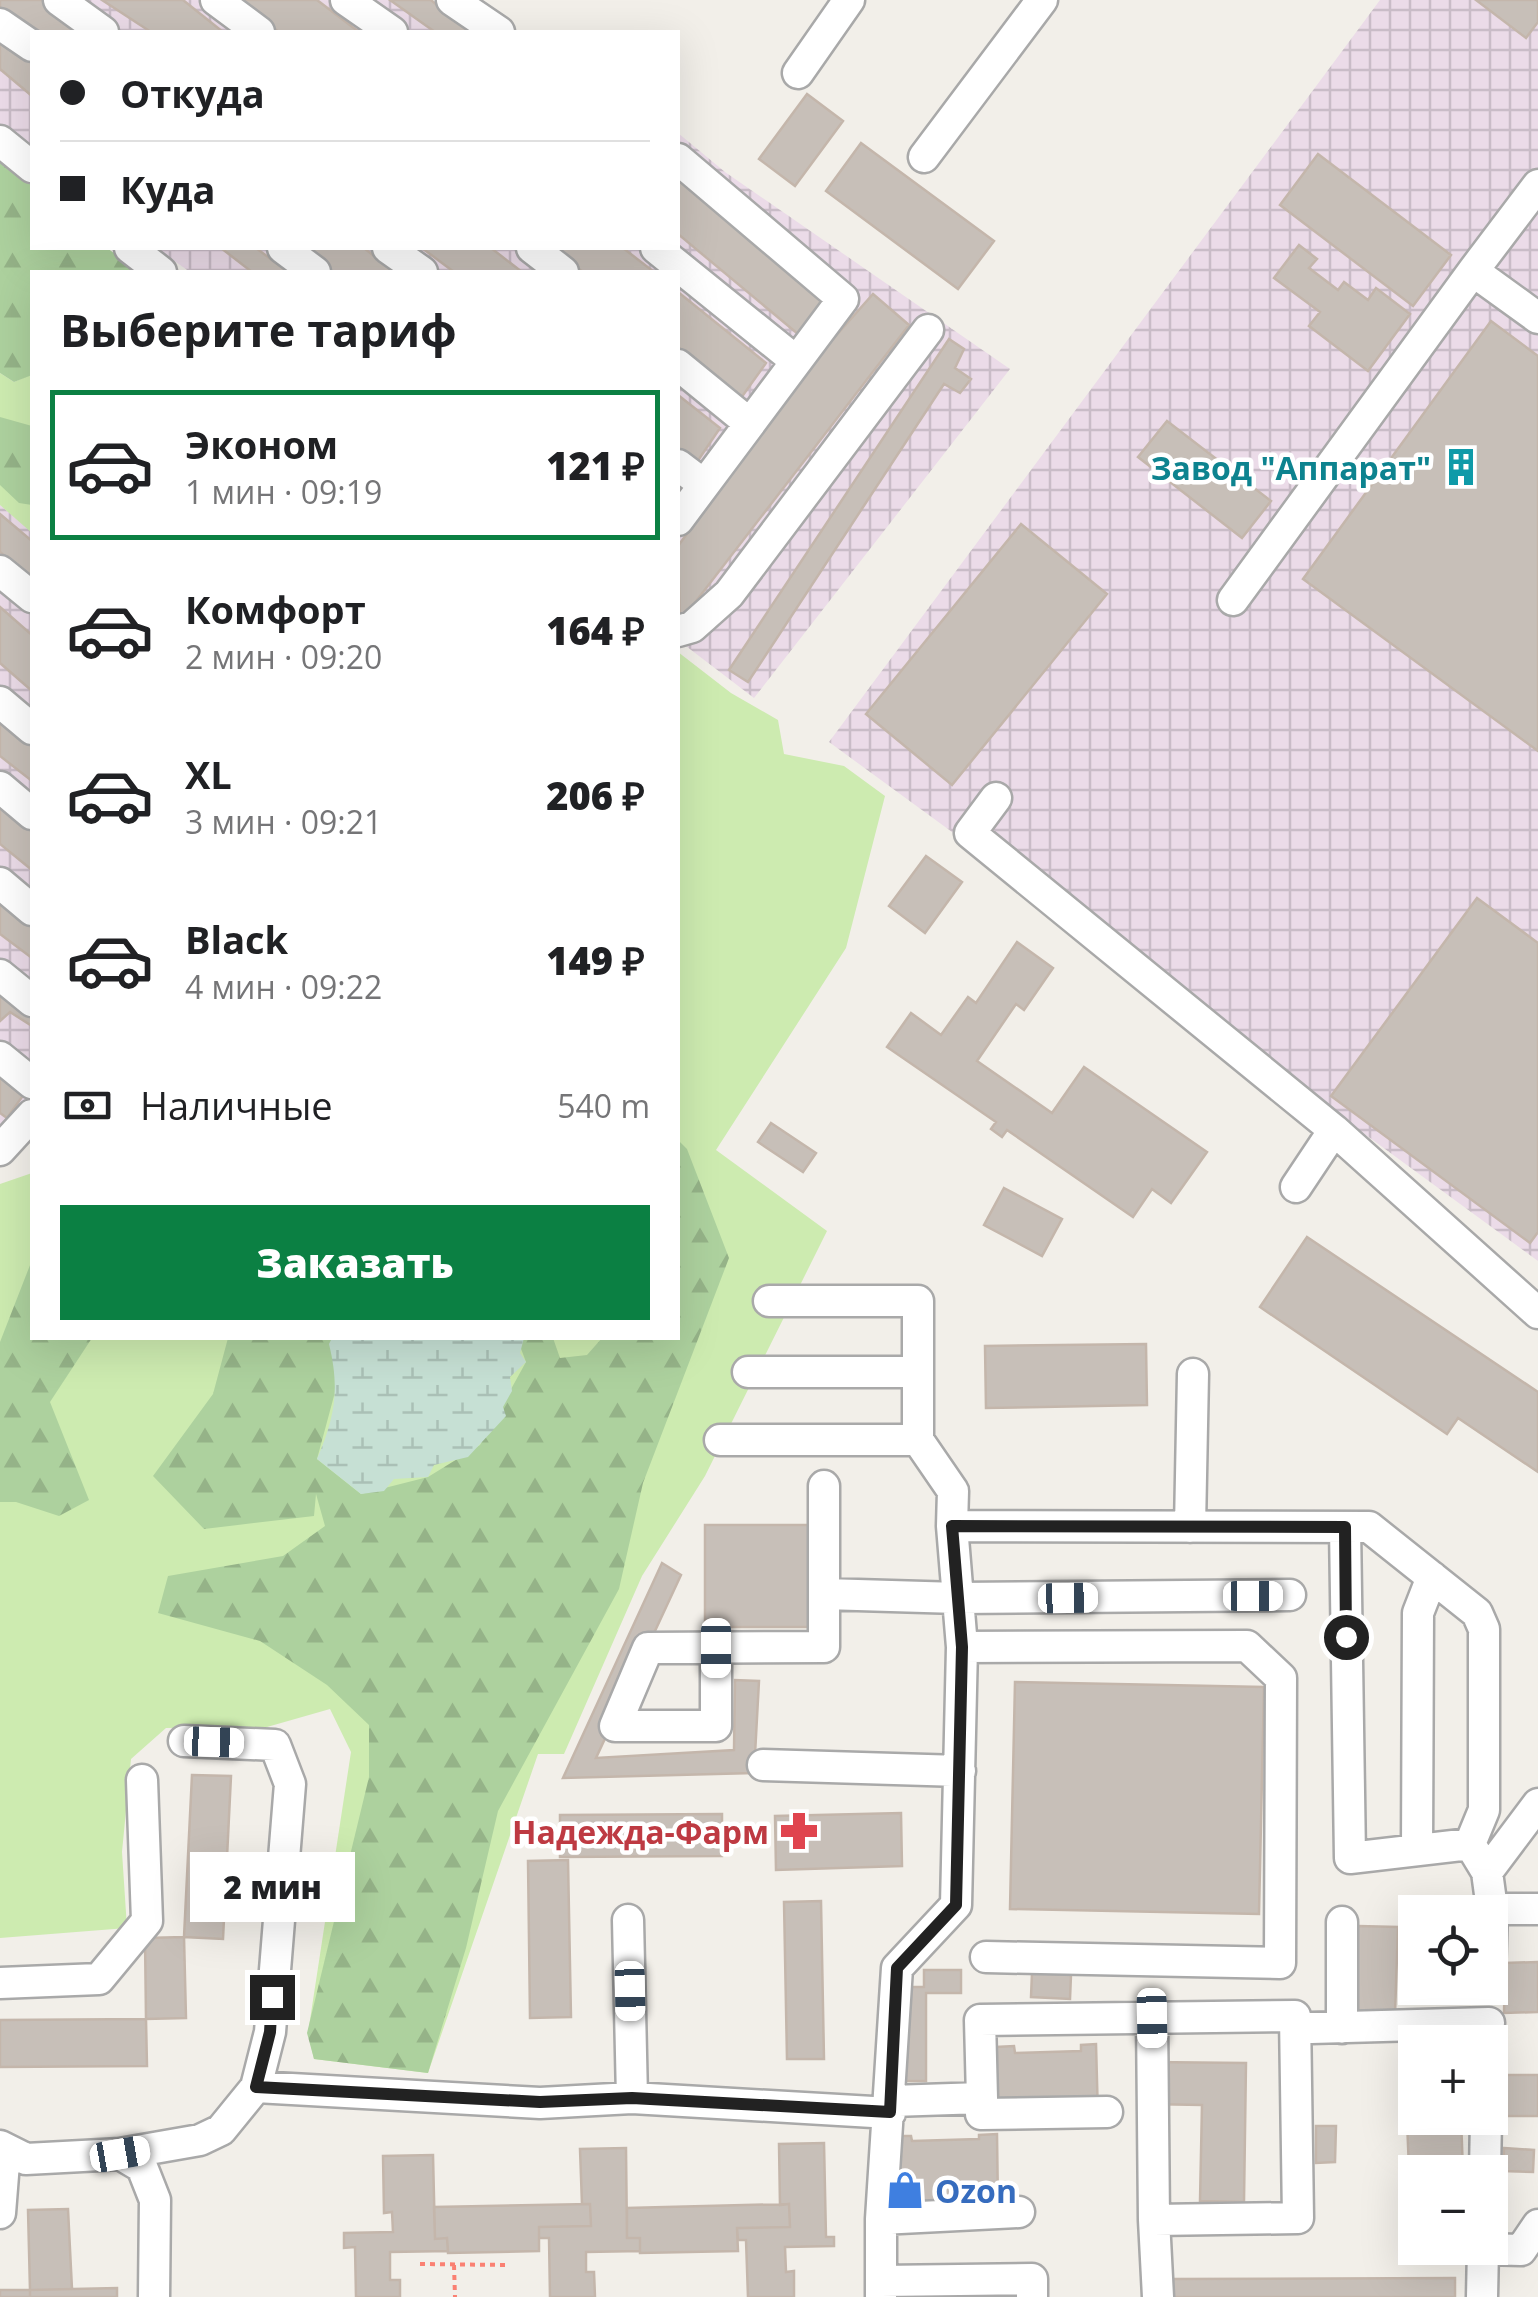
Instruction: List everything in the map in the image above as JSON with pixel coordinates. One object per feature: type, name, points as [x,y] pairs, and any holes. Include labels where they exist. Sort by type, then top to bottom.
[{"type":"lane","points":[[59,0],[99,30]]},
{"type":"lane","points":[[216,0],[256,30]]},
{"type":"lane","points":[[346,0],[389,30]]},
{"type":"lane","points":[[452,0],[496,30]]},
{"type":"lane","points":[[798,73],[849,0]]},
{"type":"lane","points":[[924,157],[1042,0]]},
{"type":"lane","points":[[0,24],[30,45]]},
{"type":"lane","points":[[0,141],[30,165]]},
{"type":"lane","points":[[680,161],[843,298],[680,517]]},
{"type":"lane","points":[[1233,600],[1538,185]]},
{"type":"lane","points":[[133,250],[158,270]]},
{"type":"lane","points":[[286,250],[311,270]]},
{"type":"lane","points":[[391,250],[419,270]]},
{"type":"lane","points":[[535,250],[560,270]]},
{"type":"lane","points":[[658,250],[796,362]]},
{"type":"lane","points":[[1474,271],[1538,318]]},
{"type":"lane","points":[[680,631],[692,627],[728,594],[928,330]]},
{"type":"lane","points":[[680,367],[749,423]]},
{"type":"lane","points":[[680,467],[703,484]]},
{"type":"lane","points":[[0,571],[30,595]]},
{"type":"lane","points":[[0,702],[30,727]]},
{"type":"lane","points":[[0,787],[30,812]]},
{"type":"lane","points":[[996,798],[970,833],[1334,1130],[1538,1313]]},
{"type":"lane","points":[[0,883],[30,908]]},
{"type":"lane","points":[[0,974],[30,999]]},
{"type":"lane","points":[[0,1057],[30,1081]]},
{"type":"lane","points":[[1,1148],[30,1118]]},
{"type":"lane","points":[[1296,1187],[1334,1130]]},
{"type":"lane","points":[[769,1301],[918,1301],[918,1440],[954,1491],[952,1526],[962,1647],[956,1905],[897,1968],[881,2219],[881,2289],[948,2289],[1032,2279],[1032,2297]]},
{"type":"lane","points":[[748,1372],[918,1372]]},
{"type":"lane","points":[[1190,1526],[1193,1374]]},
{"type":"lane","points":[[720,1440],[918,1440]]},
{"type":"lane","points":[[716,1648],[824,1646],[824,1486]]},
{"type":"lane","points":[[952,1526],[1369,1527],[1478,1613],[1484,1629],[1484,1810],[1470,1844]]},
{"type":"lane","points":[[1345,1527],[1350,1858],[1470,1844]]},
{"type":"lane","points":[[1418,1850],[1418,1613],[1432,1576]]},
{"type":"lane","points":[[824,1594],[958,1598],[1290,1596]]},
{"type":"lane","points":[[962,1647],[1247,1646],[1281,1678],[1280,1963],[986,1958]]},
{"type":"lane","points":[[0,2214],[2,2148],[26,2159],[120,2154],[200,2140],[222,2130],[256,2087],[270,2032],[290,1784],[275,1745],[184,1741]]},
{"type":"lane","points":[[763,1765],[960,1772]]},
{"type":"lane","points":[[0,1983],[99,1979],[148,1921],[142,1780]]},
{"type":"lane","points":[[1488,1872],[1538,1804]]},
{"type":"lane","points":[[1470,1844],[1488,1872],[1490,1895]]},
{"type":"lane","points":[[1508,1910],[1538,1909]]},
{"type":"lane","points":[[628,1920],[632,2098]]},
{"type":"lane","points":[[1342,1922],[1326,2028],[1398,2030]]},
{"type":"lane","points":[[1107,2112],[981,2114],[980,2020],[1296,2016],[1298,2218],[1154,2220]]},
{"type":"lane","points":[[1152,2018],[1158,2297]]},
{"type":"lane","points":[[256,2087],[540,2102],[632,2098],[891,2107],[982,2098]]},
{"type":"lane","points":[[120,2154],[142,2167],[154,2200],[154,2297]]},
{"type":"lane","points":[[881,2219],[1019,2212]]},
{"type":"lane","points":[[1508,2249],[1521,2250],[1538,2224]]},
{"type":"lane","points":[[1482,2297],[1483,2265]]},
{"type":"path","points":[[420,2264],[506,2265]]},
{"type":"path","points":[[454,2264],[455,2297]]},
{"type":"shaded area","points":[[0,0],[396,0],[420,15],[475,30],[30,30],[30,152],[0,130]]},
{"type":"shaded area","points":[[1380,0],[1538,0],[1538,1261],[829,742]]},
{"type":"shaded area","points":[[680,135],[725,172],[1010,369],[754,698],[680,642],[680,270],[187,270],[159,250],[680,250]]},
{"type":"shaded area","points":[[0,505],[30,530],[30,1121],[0,1150]]},
{"type":"green space","points":[[0,157],[30,182],[30,250],[110,250],[137,270],[30,270],[30,376],[14,382],[0,373]]},
{"type":"green space","points":[[0,373],[14,382],[30,375],[30,531],[0,505]]},
{"type":"green space","points":[[0,417],[30,425],[30,505],[19,503],[0,485]]},
{"type":"green space","points":[[680,654],[731,693],[778,720],[784,754],[844,766],[885,796],[846,948],[716,1150],[827,1231],[705,1476],[642,1576],[564,1754],[538,1754],[428,2073],[314,2059],[308,2033],[351,1752],[330,1709],[267,1727],[166,1728],[131,1759],[122,1852],[127,1928],[0,1938],[0,1184],[30,1174],[30,1340],[680,1340]]},
{"type":"green space","points":[[680,1142],[687,1149],[729,1258],[643,1483],[619,1589],[498,1811],[466,1948],[428,2073],[314,2059],[307,2033],[369,1777],[369,1725],[327,1685],[260,1641],[158,1613],[168,1576],[283,1556],[325,1526],[316,1494],[314,1516],[204,1529],[153,1476],[213,1394],[227,1340],[339,1340],[338,1381],[317,1459],[361,1494],[428,1477],[480,1445],[526,1362],[518,1340],[554,1340],[560,1358],[587,1355],[600,1340],[680,1340]]},
{"type":"green space","points":[[30,1265],[30,1340],[91,1340],[50,1402],[89,1500],[59,1516],[16,1502],[0,1502],[0,1342]]},
{"type":"green space","points":[[331,1340],[523,1340],[520,1353],[526,1362],[510,1377],[512,1391],[503,1407],[506,1416],[468,1457],[434,1465],[428,1477],[394,1479],[384,1491],[361,1494],[317,1459],[334,1403]]},
{"type":"building","points":[[0,0],[55,0],[98,30],[30,31],[0,13]]},
{"type":"building","points":[[102,0],[183,0],[220,30],[148,30]]},
{"type":"building","points":[[236,0],[317,0],[356,30],[276,30]]},
{"type":"building","points":[[390,0],[431,0],[467,30],[432,30]]},
{"type":"building","points":[[1476,0],[1538,0],[1538,22],[1526,38]]},
{"type":"building","points":[[0,37],[30,61],[30,94],[0,69]]},
{"type":"building","points":[[807,94],[843,121],[795,186],[759,159]]},
{"type":"building","points":[[861,143],[994,241],[958,289],[826,191]]},
{"type":"building","points":[[1318,154],[1451,255],[1413,306],[1280,205]]},
{"type":"building","points":[[680,172],[829,298],[798,334],[680,236]]},
{"type":"building","points":[[1299,245],[1317,259],[1309,268],[1338,290],[1344,282],[1368,300],[1376,288],[1410,314],[1368,371],[1309,326],[1320,312],[1274,278]]},
{"type":"building","points":[[224,250],[259,250],[285,270],[249,270]]},
{"type":"building","points":[[300,250],[366,250],[392,270],[325,270]]},
{"type":"building","points":[[425,250],[494,250],[519,270],[451,270]]},
{"type":"building","points":[[555,250],[626,250],[651,270],[580,270]]},
{"type":"building","points":[[680,294],[766,363],[741,398],[680,349]]},
{"type":"building","points":[[873,294],[909,325],[680,622],[680,543],[738,465],[779,400]]},
{"type":"building","name":"Завод \"Аппарат\"","points":[[1491,321],[1538,356],[1538,751],[1303,579]]},
{"type":"building","points":[[949,339],[964,349],[955,368],[971,379],[960,393],[944,384],[748,682],[729,670]]},
{"type":"building","points":[[680,397],[720,428],[695,465],[680,454]]},
{"type":"building","points":[[1167,421],[1271,501],[1242,538],[1138,457]]},
{"type":"building","points":[[0,514],[30,539],[30,576],[0,552]]},
{"type":"building","points":[[1021,524],[1107,594],[952,785],[866,714]]},
{"type":"building","points":[[0,607],[30,633],[30,689],[0,663]]},
{"type":"building","points":[[0,699],[30,723],[30,779],[0,756]]},
{"type":"building","points":[[0,790],[30,813],[30,868],[0,844]]},
{"type":"building","points":[[926,856],[962,882],[925,933],[889,906]]},
{"type":"building","points":[[0,882],[30,906],[30,956],[0,934]]},
{"type":"building","points":[[1477,898],[1538,943],[1538,1232],[1530,1243],[1331,1096]]},
{"type":"building","points":[[1017,942],[1053,968],[1024,1010],[1016,1004],[977,1061],[1052,1113],[1084,1067],[1207,1152],[1171,1203],[1152,1189],[1133,1217],[1007,1130],[1002,1137],[991,1129],[996,1122],[887,1047],[911,1013],[941,1035],[968,997],[976,1003]]},
{"type":"building","points":[[0,971],[30,994],[30,1025],[10,1012],[0,1021]]},
{"type":"building","points":[[0,1054],[30,1081],[30,1086],[7,1118],[0,1113]]},
{"type":"building","points":[[771,1123],[816,1153],[803,1172],[758,1142]]},
{"type":"building","points":[[1004,1188],[1062,1219],[1042,1256],[984,1225]]},
{"type":"building","points":[[1307,1237],[1538,1392],[1538,1472],[1458,1418],[1447,1434],[1260,1307]]},
{"type":"building","points":[[1146,1344],[1147,1405],[986,1408],[985,1346]]},
{"type":"building","points":[[705,1525],[810,1525],[810,1627],[705,1627]]},
{"type":"building","points":[[662,1563],[681,1575],[596,1758],[734,1750],[735,1680],[759,1681],[754,1773],[563,1778]]},
{"type":"building","points":[[1015,1682],[1264,1687],[1259,1914],[1010,1909]]},
{"type":"building","points":[[192,1775],[231,1776],[223,1939],[184,1937]]},
{"type":"building","points":[[901,1813],[902,1866],[776,1870],[775,1816]]},
{"type":"building","points":[[722,1814],[722,1856],[560,1857],[560,1815]]},
{"type":"building","points":[[568,1860],[571,2017],[530,2018],[528,1861]]},
{"type":"building","points":[[821,1901],[824,2059],[787,2059],[784,1902]]},
{"type":"building","points":[[1358,1926],[1398,1927],[1395,2015],[1354,2014]]},
{"type":"building","points":[[184,1937],[186,2018],[146,2019],[145,1938]]},
{"type":"building","points":[[1538,1962],[1538,2012],[1504,2013],[1504,2005],[1508,2005],[1508,1963]]},
{"type":"building","points":[[924,1970],[961,1970],[961,1993],[926,1993],[926,2081],[903,2081],[903,1987],[924,1987]]},
{"type":"building","points":[[1032,1973],[1071,1975],[1070,1999],[1031,1997]]},
{"type":"building","points":[[146,2019],[147,2066],[0,2067],[0,2020]]},
{"type":"building","points":[[1096,2044],[1098,2117],[998,2120],[996,2047],[1014,2046],[1015,2053],[1081,2051],[1081,2045]]},
{"type":"building","points":[[1150,2062],[1246,2063],[1244,2202],[1200,2201],[1202,2105],[1149,2104]]},
{"type":"building","points":[[1508,2075],[1538,2075],[1538,2116],[1508,2116]]},
{"type":"building","points":[[1316,2126],[1336,2126],[1335,2162],[1316,2163]]},
{"type":"building","points":[[997,2134],[998,2206],[898,2208],[897,2136],[911,2136],[912,2141],[979,2139],[979,2135]]},
{"type":"building","points":[[1408,2135],[1462,2135],[1462,2155],[1408,2155]]},
{"type":"building","points":[[824,2143],[826,2237],[834,2237],[834,2246],[785,2247],[786,2272],[794,2271],[794,2297],[748,2297],[746,2240],[738,2240],[737,2228],[790,2227],[789,2204],[780,2205],[779,2144]]},
{"type":"building","points":[[626,2148],[627,2238],[640,2238],[640,2251],[586,2252],[586,2272],[594,2272],[595,2297],[550,2297],[549,2238],[539,2238],[539,2227],[591,2226],[590,2204],[582,2204],[580,2149]]},
{"type":"building","points":[[1504,2148],[1534,2150],[1533,2172],[1508,2171],[1508,2155],[1504,2155]]},
{"type":"building","points":[[433,2155],[435,2239],[447,2238],[448,2251],[390,2252],[390,2280],[400,2280],[400,2297],[356,2297],[355,2247],[344,2248],[344,2233],[393,2232],[392,2212],[384,2213],[383,2156]]},
{"type":"building","points":[[590,2204],[591,2226],[539,2227],[539,2251],[448,2253],[447,2238],[435,2239],[434,2207]]},
{"type":"building","points":[[789,2204],[790,2227],[737,2228],[738,2251],[640,2253],[640,2238],[627,2238],[627,2208]]},
{"type":"building","points":[[68,2209],[72,2289],[30,2290],[28,2210]]},
{"type":"building","points":[[1455,2278],[1455,2297],[1171,2297],[1171,2279]]},
{"type":"building","points":[[117,2288],[117,2297],[30,2297],[30,2290]]},
{"type":"building","points":[[0,2290],[30,2290],[30,2297],[0,2297]]},
{"type":"place","name":"Завод \"Аппарат\"","points":[[1461,467]]},
{"type":"place","name":"Надежда-Фарм","points":[[799,1831]]},
{"type":"place","name":"Ozon","points":[[905,2190]]},
{"type":"route","points":[[272,1997],[270,2032],[256,2087],[540,2102],[632,2098],[890,2112],[897,1968],[956,1905],[962,1647],[952,1526],[1345,1527],[1346,1637]]}]
